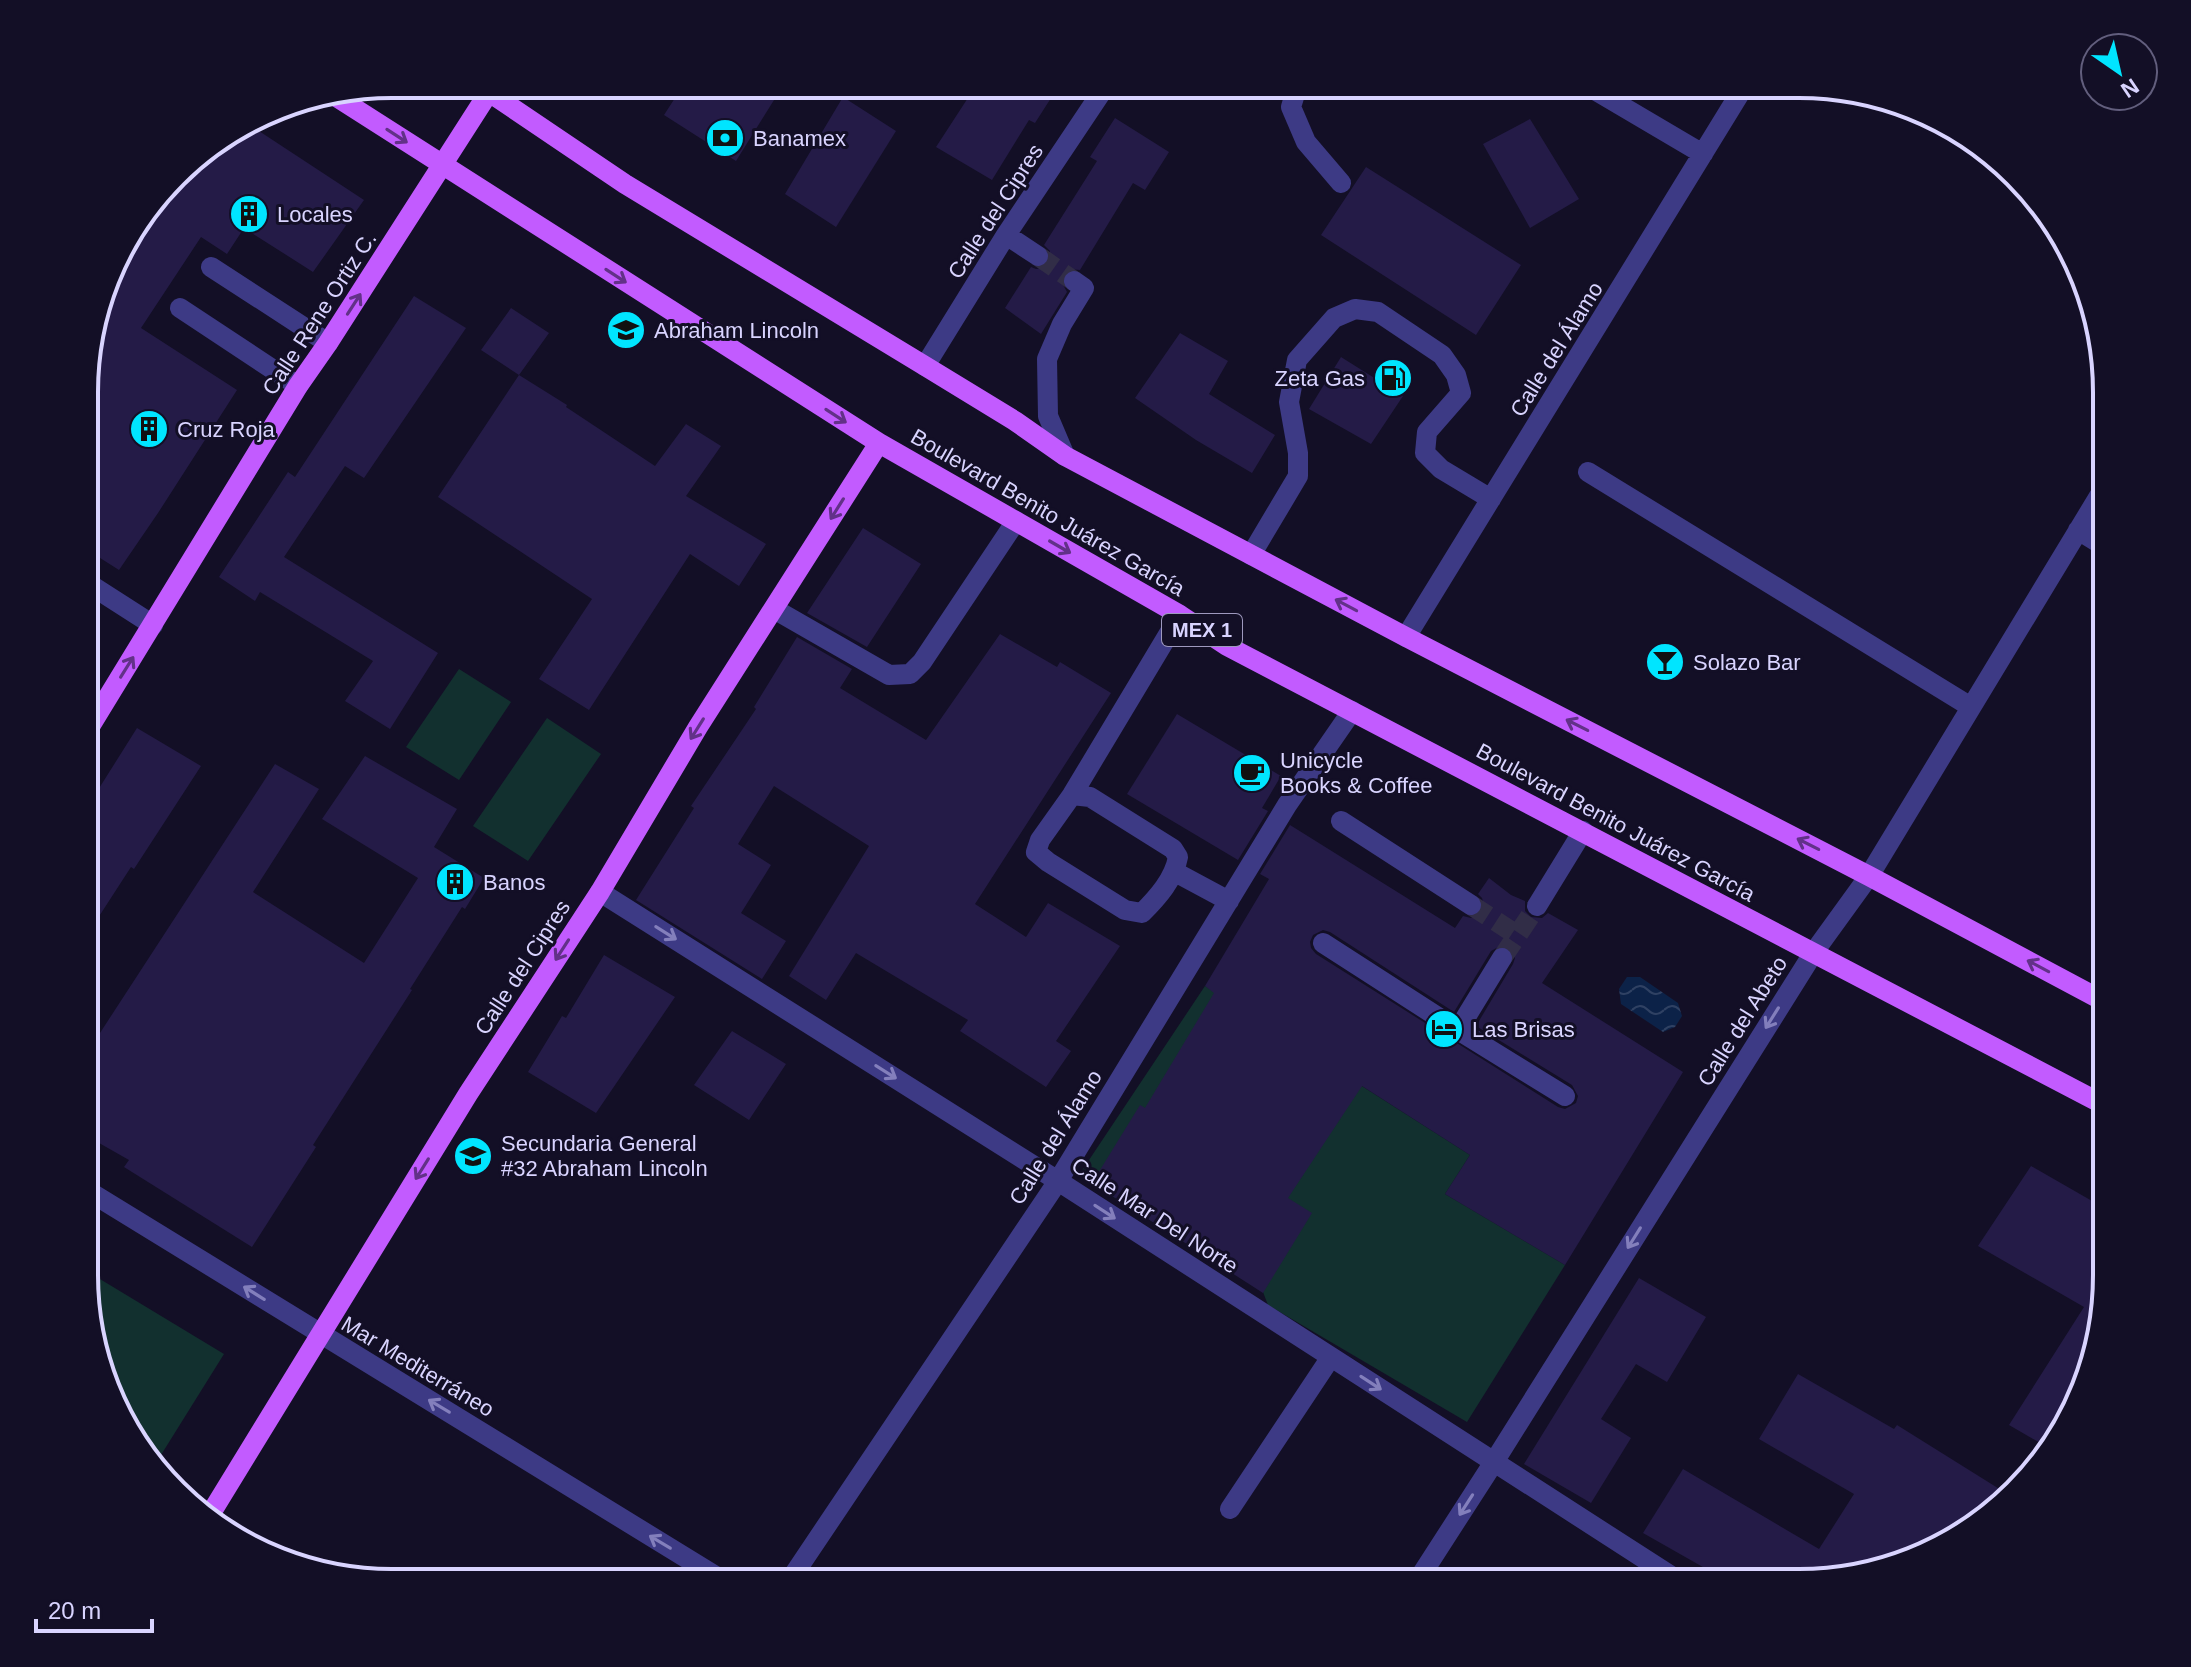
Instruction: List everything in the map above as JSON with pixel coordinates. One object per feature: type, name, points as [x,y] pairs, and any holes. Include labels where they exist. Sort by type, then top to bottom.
[{"type":"main road","name":"Calle Rene Ortiz C.","points":[[98,714],[298,386],[443,166],[481,98]]},
{"type":"main road","points":[[503,98],[625,184],[1015,421],[1065,456],[2093,996]]},
{"type":"main road","name":"Boulevard Benito Juárez García","points":[[345,102],[879,443],[1180,615],[1227,646],[2093,1099]]},
{"type":"main road","name":"Calle del Cipres","points":[[214,1509],[468,1094],[600,892],[698,727],[879,443]]},
{"type":"street","name":"Calle del Cipres","points":[[925,366],[1006,235],[1098,98]]},
{"type":"street","points":[[1294,98],[1291,107],[1306,142],[1341,183]]},
{"type":"street","points":[[1608,98],[1703,154]]},
{"type":"street","name":"Calle del Álamo","points":[[1406,637],[1737,98]]},
{"type":"street","points":[[1006,235],[1038,256]]},
{"type":"street","points":[[211,267],[328,343]]},
{"type":"street","points":[[1065,456],[1048,416],[1047,359],[1062,324],[1084,288],[1074,281]]},
{"type":"street","points":[[180,308],[298,386]]},
{"type":"street","points":[[1251,555],[1298,476],[1298,453],[1289,402],[1297,360],[1334,318],[1355,309],[1378,312],[1442,355],[1456,375],[1461,393],[1427,432],[1425,453],[1441,469],[1491,499]]},
{"type":"street","points":[[1588,472],[1971,707]]},
{"type":"street","name":"Calle del Abeto","points":[[1425,1569],[1814,952],[1869,876],[2093,506]]},
{"type":"street","points":[[774,609],[889,675],[910,674],[922,662],[1016,521]]},
{"type":"street","points":[[2078,530],[2093,539]]},
{"type":"street","points":[[98,590],[153,625]]},
{"type":"street","points":[[1072,795],[1090,797],[1173,849],[1178,857],[1175,872],[1142,913],[1125,910],[1036,852],[1040,840],[1072,795],[1180,615]]},
{"type":"street","name":"Calle del Álamo","points":[[797,1569],[1058,1181],[1287,805],[1352,711]]},
{"type":"street","points":[[1341,821],[1471,905]]},
{"type":"street","points":[[1537,906],[1583,831]]},
{"type":"street","points":[[1175,872],[1229,901]]},
{"type":"street","name":"Calle Mar Del Norte","points":[[600,892],[1058,1181],[1494,1462],[1646,1569]]},
{"type":"street","points":[[1323,943],[1565,1096]]},
{"type":"street","points":[[1458,1030],[1502,958]]},
{"type":"street","name":"Mar Mediterráneo","points":[[98,1197],[704,1569]]},
{"type":"street","points":[[1230,1509],[1331,1357]]},
{"type":"green space","points":[[459,669],[511,702],[459,780],[406,747]]},
{"type":"green space","points":[[547,718],[601,754],[528,861],[473,826]]},
{"type":"green space","points":[[1205,986],[1470,1155],[1445,1194],[1565,1265],[1467,1422],[1268,1305],[1263,1292],[1079,1175]]},
{"type":"green space","points":[[98,1278],[224,1354],[160,1456],[137,1422],[120,1387],[104,1332]]},
{"type":"water","points":[[1627,977],[1640,977],[1678,1003],[1682,1016],[1675,1027],[1663,1032],[1621,1004],[1619,989]]},
{"type":"building","name":"Banamex","points":[[675,98],[775,98],[736,161],[664,115]]},
{"type":"building","points":[[842,98],[896,131],[836,227],[785,194]]},
{"type":"building","points":[[968,98],[1051,98],[1035,123],[1029,120],[992,180],[936,147]]},
{"type":"building","points":[[1115,118],[1169,152],[1145,190],[1133,183],[1080,270],[1069,269],[1064,273],[1061,281],[1067,292],[1041,334],[1005,308],[1031,267],[1043,268],[1049,262],[1050,251],[1044,245],[1097,161],[1090,157]]},
{"type":"building","points":[[1530,119],[1579,199],[1530,228],[1483,144]]},
{"type":"building","points":[[258,130],[364,200],[313,272],[244,228],[227,254],[201,237],[141,328],[237,390],[119,570],[98,557],[98,392],[108,316],[120,280],[137,245],[171,198],[213,159]]},
{"type":"building","points":[[1366,167],[1521,265],[1476,335],[1321,235]]},
{"type":"building","points":[[414,296],[466,328],[364,478],[345,466],[284,557],[438,653],[390,729],[345,701],[373,661],[260,592],[255,601],[219,577],[288,472],[295,477]]},
{"type":"building","points":[[511,308],[549,333],[519,375],[481,350]]},
{"type":"building","points":[[1180,333],[1228,361],[1209,394],[1275,435],[1252,473],[1196,440],[1135,398]]},
{"type":"building","points":[[1341,357],[1403,396],[1371,444],[1309,409]]},
{"type":"building","points":[[519,375],[655,466],[686,424],[721,446],[686,496],[766,544],[739,586],[690,554],[589,710],[539,679],[592,599],[438,497]]},
{"type":"building","points":[[863,528],[921,564],[867,647],[807,613]]},
{"type":"building","points":[[1000,634],[1057,667],[1060,662],[1111,693],[975,904],[1026,937],[1048,903],[1120,946],[1056,1041],[1071,1051],[1046,1087],[960,1031],[968,1020],[856,953],[826,1000],[789,976],[869,846],[774,786],[738,844],[771,865],[741,913],[786,941],[762,979],[636,900],[694,808],[691,806],[756,709],[754,707],[797,637],[852,669],[840,688],[926,740]]},
{"type":"building","points":[[1177,714],[1281,776],[1262,808],[1268,811],[1238,860],[1127,794]]},
{"type":"building","points":[[137,728],[201,766],[98,918],[98,790]]},
{"type":"building","points":[[365,756],[457,809],[434,847],[484,878],[410,989],[252,1247],[124,1167],[129,1160],[98,1142],[98,1036],[275,764],[319,789],[253,892],[364,963],[418,878],[322,819]]},
{"type":"building","name":"Las Brisas","points":[[1290,825],[1455,928],[1463,916],[1471,918],[1481,913],[1484,905],[1478,894],[1489,878],[1511,895],[1525,901],[1525,911],[1531,917],[1542,918],[1548,913],[1578,930],[1542,983],[1683,1072],[1565,1265],[1445,1194],[1470,1155],[1362,1086],[1288,1198],[1312,1213],[1263,1293],[1092,1183],[1140,1105],[1145,1108],[1214,993],[1205,986],[1269,879],[1260,874]],"holes":[[[1323,930],[1454,1012],[1491,951],[1502,945],[1509,947],[1515,958],[1513,964],[1476,1026],[1572,1085],[1578,1096],[1576,1103],[1565,1109],[1558,1107],[1316,954],[1310,942],[1313,935]]]},
{"type":"building","points":[[604,955],[675,997],[596,1113],[528,1072],[562,1016],[566,1018]]},
{"type":"building","points":[[732,1031],[786,1064],[749,1120],[694,1085]]},
{"type":"building","points":[[2031,1166],[2093,1202],[2092,1294],[2083,1351],[2063,1405],[2040,1443],[2009,1425],[2084,1307],[1978,1246]]},
{"type":"building","points":[[1639,1278],[1706,1317],[1667,1382],[1636,1364],[1601,1419],[1631,1438],[1591,1503],[1524,1464]]},
{"type":"building","points":[[1798,1374],[1894,1429],[1897,1425],[2000,1489],[1978,1508],[1929,1539],[1875,1559],[1837,1566],[1706,1569],[1643,1533],[1683,1469],[1819,1549],[1854,1494],[1759,1439]]},
{"type":"tunnel","points":[[1038,256],[1074,281]]},
{"type":"tunnel","points":[[1471,905],[1517,935]]},
{"type":"tunnel","points":[[1502,958],[1537,906]]},
{"type":"place","name":"Banamex","points":[[725,138]]},
{"type":"place","name":"Locales","points":[[249,214]]},
{"type":"place","name":"Abraham Lincoln","points":[[626,330]]},
{"type":"place","name":"Zeta Gas","points":[[1393,378]]},
{"type":"place","name":"Cruz Roja","points":[[149,429]]},
{"type":"place","name":"Solazo Bar","points":[[1665,662]]},
{"type":"place","name":"Unicycle Books & Coffee","points":[[1252,773]]},
{"type":"place","name":"Banos","points":[[455,882]]},
{"type":"place","name":"Las Brisas","points":[[1444,1029]]},
{"type":"place","name":"Secundaria General #32 Abraham Lincoln","points":[[473,1156]]}]
